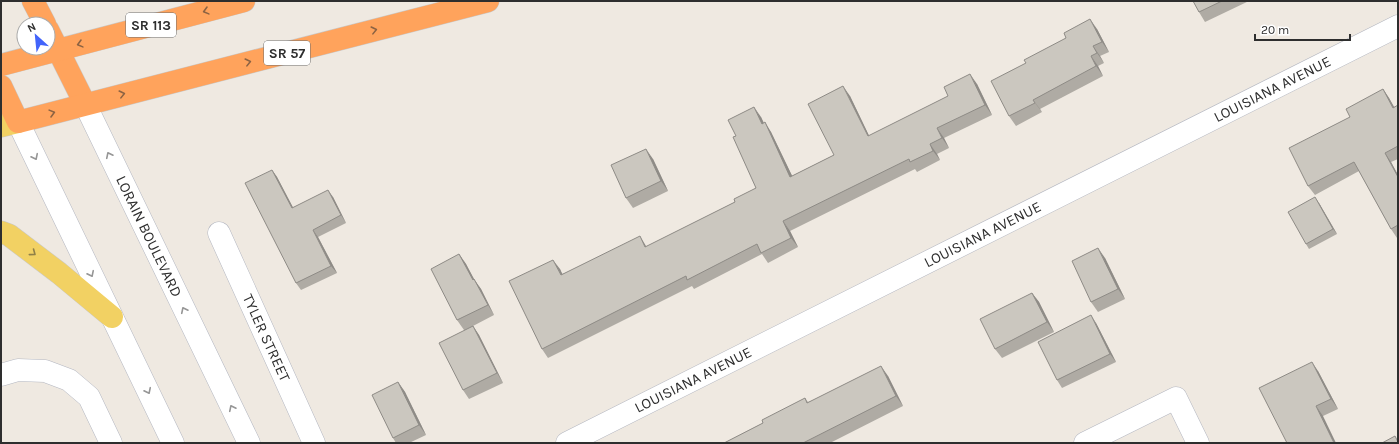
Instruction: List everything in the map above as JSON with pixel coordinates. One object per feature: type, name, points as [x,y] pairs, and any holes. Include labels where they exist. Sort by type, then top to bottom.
[{"type":"highway","points":[[33,1],[41,16]]},
{"type":"highway","name":"SR 113","points":[[1,65],[244,1]]},
{"type":"highway","name":"SR 57","points":[[10,124],[488,1]]},
{"type":"highway","name":"LORAIN BOULEVARD","points":[[56,46],[85,104]]},
{"type":"highway","points":[[1,86],[10,124]]},
{"type":"main road","points":[[1,232],[9,235],[60,273],[112,317]]},
{"type":"street","name":"LOUISIANA AVENUE","points":[[568,443],[1398,26]]},
{"type":"street","name":"LORAIN BOULEVARD","points":[[85,104],[249,443]]},
{"type":"street","points":[[10,124],[112,317],[172,443]]},
{"type":"street","name":"TYLER STREET","points":[[219,233],[314,443]]},
{"type":"street","points":[[1,375],[18,370],[45,371],[69,380],[89,397],[111,443]]},
{"type":"street","points":[[1084,443],[1176,398],[1198,443]]},
{"type":"building","points":[[1193,1],[1222,1],[1199,12]]},
{"type":"building","points":[[1090,19],[1102,42],[1093,46],[1097,53],[1091,56],[1096,66],[1033,100],[1035,103],[1009,116],[991,81],[1026,63],[1024,60],[1066,38],[1064,33]]},
{"type":"building","points":[[970,74],[985,105],[937,128],[942,138],[930,144],[933,151],[910,162],[909,159],[783,221],[791,238],[761,253],[757,244],[687,280],[686,276],[542,349],[509,281],[553,260],[561,275],[640,236],[645,247],[735,202],[734,199],[756,188],[733,137],[736,136],[728,120],[754,107],[762,124],[765,122],[790,177],[834,155],[808,104],[843,86],[868,136],[948,96],[944,87]]},
{"type":"building","points":[[1383,89],[1393,108],[1398,105],[1398,146],[1385,153],[1398,177],[1398,225],[1391,229],[1354,162],[1308,186],[1289,148],[1350,117],[1346,109]]},
{"type":"building","points":[[646,149],[661,181],[626,198],[611,165]]},
{"type":"building","points":[[272,170],[292,208],[328,190],[341,215],[313,230],[331,266],[296,283],[245,183]]},
{"type":"building","points":[[1315,197],[1333,229],[1306,244],[1288,212]]},
{"type":"building","points":[[1098,248],[1118,289],[1091,302],[1072,261]]},
{"type":"building","points":[[459,254],[488,305],[457,320],[431,269]]},
{"type":"building","points":[[1032,293],[1047,322],[995,349],[980,319]]},
{"type":"building","points":[[1091,315],[1110,354],[1057,380],[1038,342]]},
{"type":"building","points":[[473,326],[497,373],[463,390],[439,343]]},
{"type":"building","points":[[1312,362],[1331,399],[1316,406],[1334,443],[1287,443],[1259,388]]},
{"type":"building","points":[[881,366],[896,396],[803,443],[724,443],[763,423],[762,420],[805,398],[807,403]]},
{"type":"building","points":[[398,382],[419,425],[393,438],[372,395]]},
{"type":"building","points":[[1395,436],[1398,443],[1382,443]]}]
